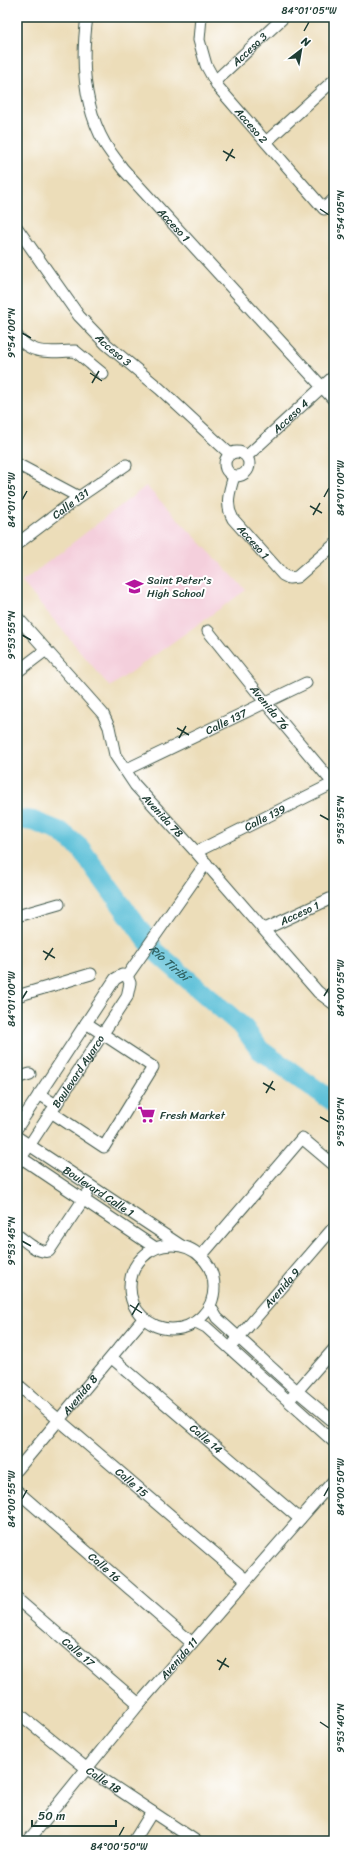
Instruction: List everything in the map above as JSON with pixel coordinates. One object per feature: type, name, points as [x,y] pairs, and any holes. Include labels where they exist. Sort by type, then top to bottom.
[{"type":"street","name":"Acceso 1","points":[[87,17],[83,45],[84,79],[91,110],[105,143],[123,169],[334,400]]},
{"type":"street","name":"Acceso 2","points":[[201,17],[199,40],[206,65],[215,81],[324,209],[334,199]]},
{"type":"street","name":"Acceso 3","points":[[215,81],[284,17]]},
{"type":"street","points":[[266,142],[334,80]]},
{"type":"street","name":"Acceso 3","points":[[17,228],[79,316],[106,344],[160,389],[230,454]]},
{"type":"street","points":[[17,336],[29,349],[46,352],[75,351],[103,374]]},
{"type":"street","name":"Acceso 4","points":[[247,456],[334,376]]},
{"type":"street","points":[[238,452],[247,456],[250,462],[248,470],[242,476],[234,476],[225,467],[226,459],[230,454],[238,452]]},
{"type":"street","points":[[17,464],[78,496]]},
{"type":"street","name":"Calle 131","points":[[17,544],[78,496],[126,465]]},
{"type":"street","name":"Acceso 1","points":[[234,476],[228,504],[229,512],[233,519],[283,575],[289,578],[302,574],[334,545]]},
{"type":"street","name":"Avenida 78","points":[[17,617],[103,714],[109,727],[115,756],[135,785],[332,1003]]},
{"type":"street","name":"Avenida 76","points":[[208,631],[265,702],[334,783]]},
{"type":"street","points":[[17,672],[46,650]]},
{"type":"street","name":"Calle 137","points":[[125,770],[306,683]]},
{"type":"street","name":"Calle 139","points":[[196,852],[334,783]]},
{"type":"street","name":"Boulevard Ayarco","points":[[127,976],[206,863]]},
{"type":"street","name":"Acceso 1","points":[[264,929],[333,898]]},
{"type":"street","points":[[17,916],[59,904]]},
{"type":"street","points":[[17,996],[91,974]]},
{"type":"street","name":"Boulevard Ayarco","points":[[17,1128],[115,979],[122,975],[127,976]]},
{"type":"street","name":"Boulevard Ayarco","points":[[18,1159],[30,1145],[54,1109],[130,991],[130,983],[127,976]]},
{"type":"street","points":[[39,1094],[54,1109],[104,1147],[153,1067],[86,1023]]},
{"type":"street","points":[[17,1078],[30,1074]]},
{"type":"street","name":"Boulevard Calle 1","points":[[17,1137],[180,1245],[188,1247],[208,1263],[214,1275],[215,1288],[210,1306],[196,1322],[184,1328],[170,1329],[157,1326],[143,1319]]},
{"type":"street","points":[[201,1256],[302,1138],[334,1165]]},
{"type":"street","name":"Boulevard Calle 1","points":[[18,1159],[83,1200],[154,1248]]},
{"type":"street","points":[[17,1235],[44,1252],[49,1251],[92,1187]]},
{"type":"street","name":"Avenida 9","points":[[229,1349],[334,1227]]},
{"type":"street","points":[[143,1319],[131,1297],[130,1284],[133,1271],[140,1259],[154,1248],[175,1244],[180,1245]]},
{"type":"street","points":[[210,1306],[217,1318],[297,1391],[334,1422]]},
{"type":"street","name":"Avenida 8","points":[[17,1470],[61,1420],[143,1319]]},
{"type":"street","points":[[196,1322],[206,1327],[334,1442]]},
{"type":"street","points":[[288,1402],[334,1349]]},
{"type":"street","name":"Calle 14","points":[[112,1358],[300,1519]]},
{"type":"street","name":"Calle 15","points":[[17,1384],[61,1420],[246,1580]]},
{"type":"street","name":"Avenida 11","points":[[28,1841],[139,1704],[334,1480]]},
{"type":"street","name":"Calle 16","points":[[17,1491],[192,1643]]},
{"type":"street","name":"Calle 17","points":[[17,1599],[139,1704]]},
{"type":"street","name":"Calle 18","points":[[18,1716],[86,1768],[196,1841]]},
{"type":"street","points":[[134,1841],[152,1812]]},
{"type":"shaded area","name":"Saint Peter's High School","points":[[146,486],[246,590],[110,687],[22,582]]},
{"type":"waterway","name":"Río Tiribí","points":[[17,819],[33,821],[61,832],[80,848],[155,951],[244,1028],[260,1050],[334,1102]]},
{"type":"place","name":"Saint Peter's High School","points":[[134,586]]},
{"type":"place","name":"Fresh Market","points":[[147,1115]]}]
